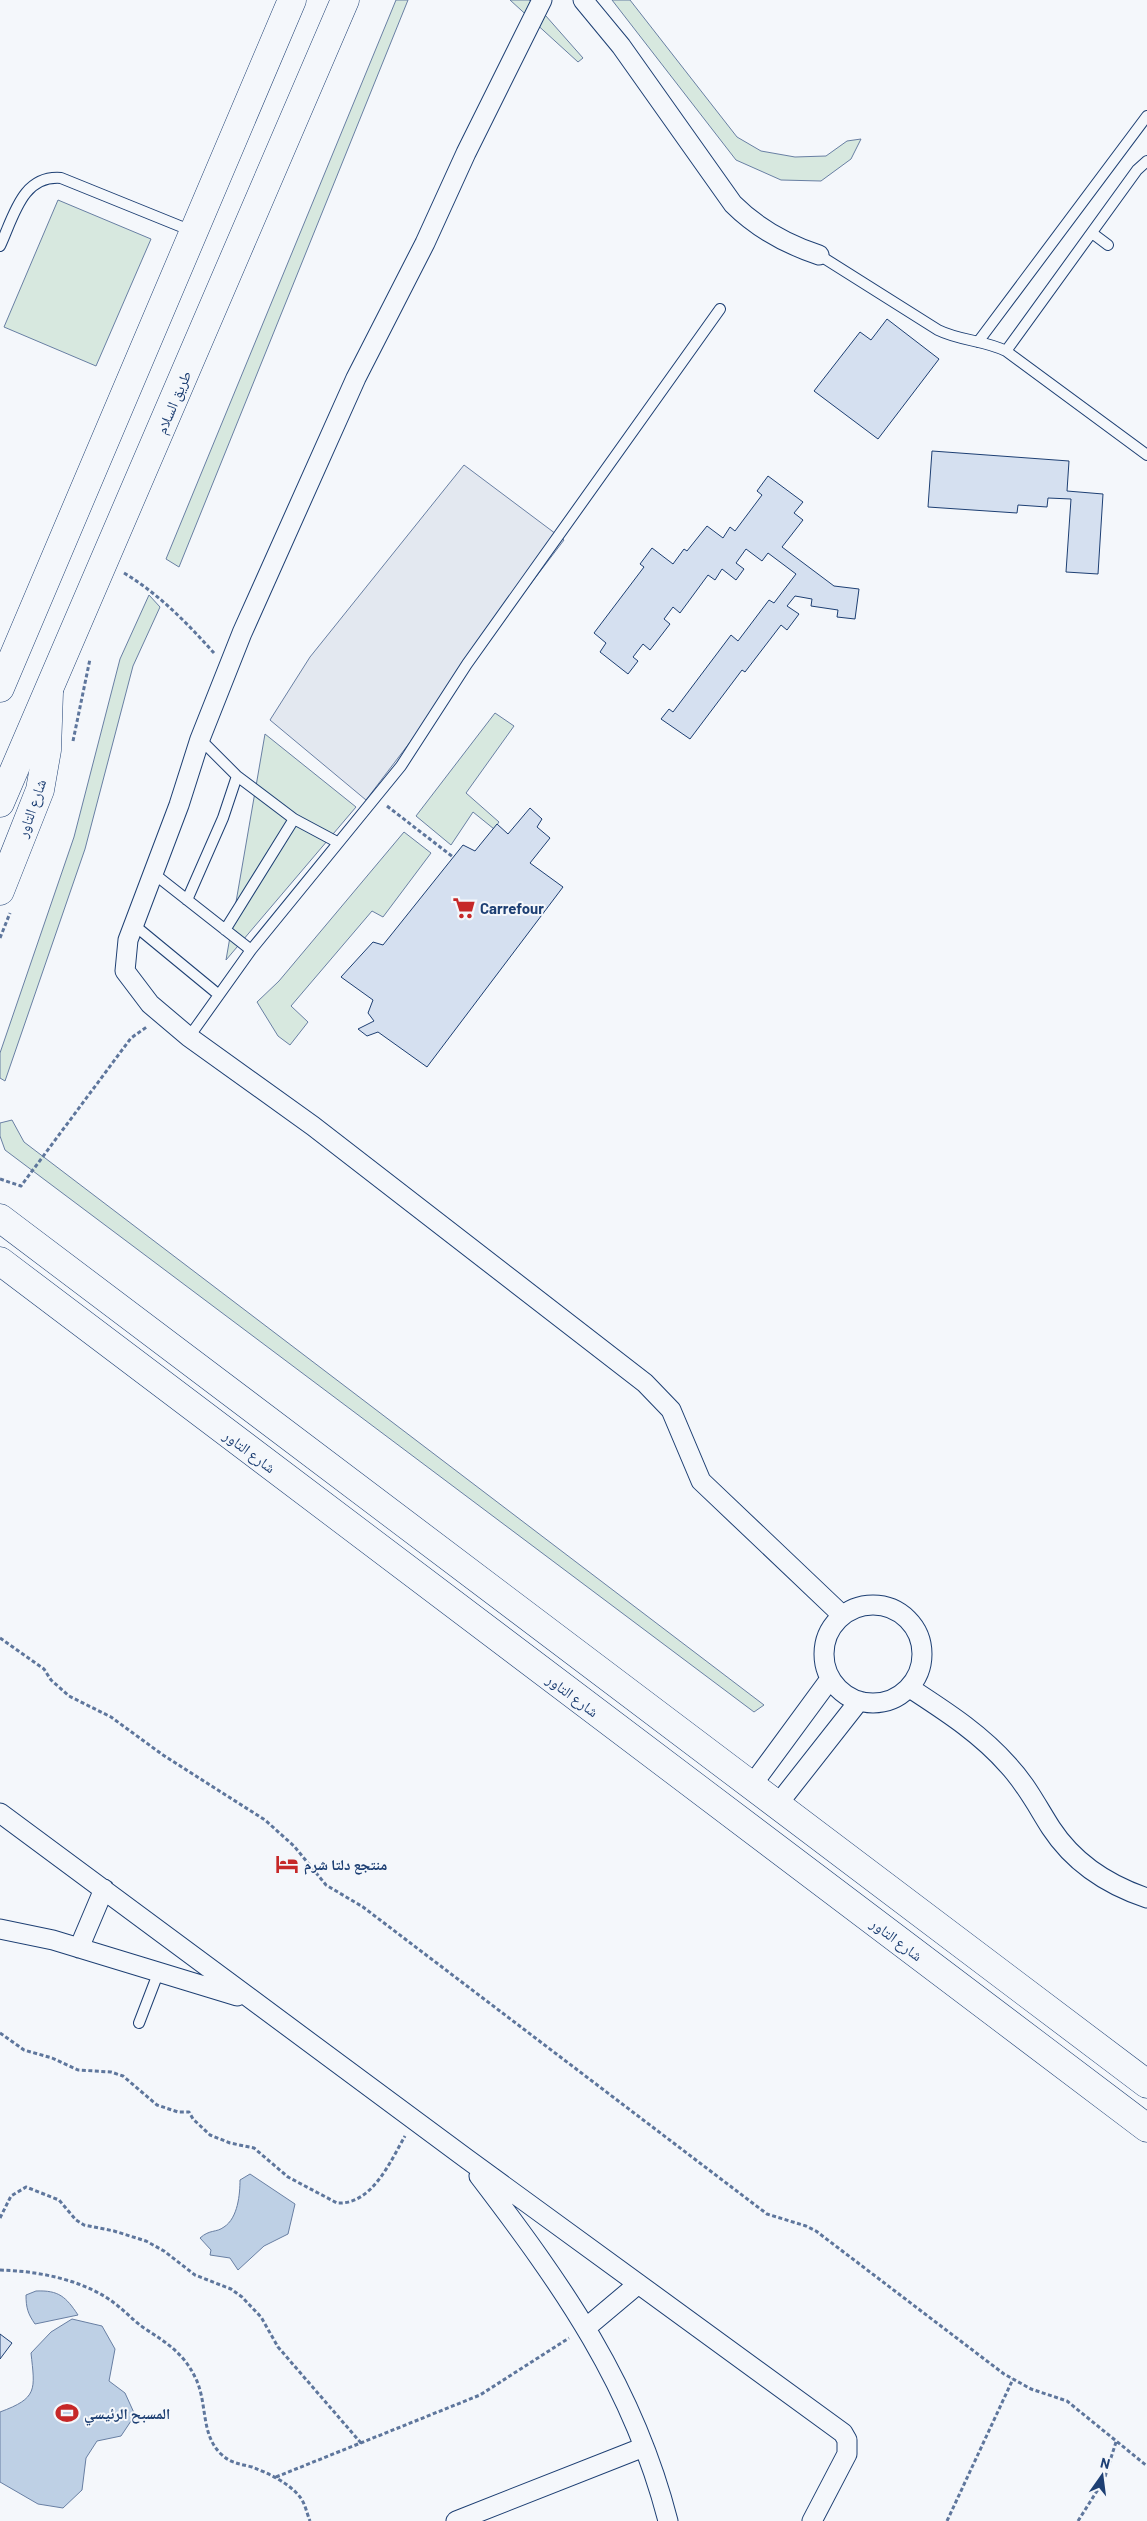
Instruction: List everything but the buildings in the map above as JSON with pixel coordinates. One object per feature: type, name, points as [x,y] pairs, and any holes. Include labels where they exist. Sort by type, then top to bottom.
[{"type":"main road","points":[[0,688],[292,0]]},
{"type":"main road","name":"طريق السلام","points":[[0,803],[345,0]]},
{"type":"main road","name":"شارع التاور","points":[[0,891],[40,790],[47,750],[49,692]]},
{"type":"main road","points":[[0,1218],[1147,2084]]},
{"type":"main road","points":[[8,1267],[38,1246]]},
{"type":"main road","name":"شارع التاور","points":[[8,1267],[1147,2128]]},
{"type":"main road","points":[[994,2013],[1018,1986]]},
{"type":"street","points":[[542,0],[466,153],[425,243],[378,332],[334,425],[242,633],[200,739],[179,805],[128,940],[125,971],[138,990],[189,1038],[313,1126],[645,1383],[671,1410],[700,1481],[842,1615]]},
{"type":"street","points":[[583,0],[621,46],[733,204],[750,220],[766,231],[819,255]]},
{"type":"street","points":[[872,1604],[889,1606],[904,1614],[915,1626],[922,1641],[923,1658],[919,1674],[910,1688],[886,1702],[873,1703],[859,1701],[848,1696],[830,1679],[825,1666],[825,1640],[831,1628],[842,1615],[856,1607],[872,1604]]},
{"type":"street","points":[[752,1785],[830,1679]]},
{"type":"street","points":[[910,1688],[956,1718],[991,1747],[1027,1788],[1050,1827],[1075,1857],[1108,1882],[1147,1898]]},
{"type":"street","points":[[778,1804],[859,1701]]},
{"type":"street","points":[[0,1813],[414,2121],[843,2433],[847,2440],[847,2454],[812,2521]]},
{"type":"street","points":[[79,1948],[104,1889]]},
{"type":"street","points":[[0,1929],[79,1948],[250,2000]]},
{"type":"street","points":[[467,2159],[530,2243],[587,2327],[608,2366],[644,2447],[668,2521]]},
{"type":"street","points":[[587,2327],[637,2285]]},
{"type":"street","points":[[456,2521],[644,2447]]},
{"type":"lane","points":[[978,342],[1147,116]]},
{"type":"lane","points":[[1006,351],[1137,170],[1147,161]]},
{"type":"lane","points":[[0,246],[29,188],[38,180],[50,177],[61,178],[193,232]]},
{"type":"lane","points":[[1092,233],[1108,245]]},
{"type":"lane","points":[[819,255],[938,330],[958,339],[978,342],[1006,351],[1147,455]]},
{"type":"lane","points":[[189,1038],[251,950],[337,842],[401,766],[467,664],[720,309]]},
{"type":"lane","points":[[200,739],[237,776],[294,819],[337,842]]},
{"type":"lane","points":[[187,900],[223,818],[237,776]]},
{"type":"lane","points":[[226,930],[294,819]]},
{"type":"lane","points":[[153,873],[251,950]]},
{"type":"lane","points":[[134,925],[219,995]]},
{"type":"lane","points":[[139,2023],[159,1971]]},
{"type":"path","points":[[119,570],[142,584],[186,622],[201,638]]},
{"type":"path","points":[[376,798],[453,858]]},
{"type":"path","points":[[0,1179],[21,1186],[130,1038],[162,1014]]},
{"type":"path","points":[[0,1638],[44,1669],[51,1680],[69,1696],[111,1717],[163,1755],[265,1820],[294,1846],[326,1885],[363,1907],[767,2214],[816,2231],[941,2328],[970,2346],[1013,2379],[1031,2389],[1067,2401],[1147,2466]]},
{"type":"path","points":[[0,2033],[24,2050],[57,2060],[78,2070],[111,2072],[123,2076],[157,2105],[178,2112],[189,2112],[193,2119],[210,2135],[230,2143],[254,2148],[288,2177],[337,2202],[345,2203],[358,2200],[381,2178],[414,2121]]},
{"type":"path","points":[[0,2218],[11,2196],[26,2187],[59,2200],[76,2220],[84,2224],[120,2232],[146,2241],[164,2251],[195,2274],[231,2289],[252,2306],[278,2347],[361,2443]]},
{"type":"path","points":[[0,2270],[33,2271],[90,2290],[117,2305],[146,2330],[175,2349],[186,2362],[201,2390],[210,2439],[219,2452],[231,2461],[263,2471],[301,2497],[310,2521]]},
{"type":"path","points":[[275,2478],[480,2395],[587,2327]]},
{"type":"path","points":[[946,2521],[1013,2379]]},
{"type":"path","points":[[1078,2521],[1104,2480],[1116,2442]]},
{"type":"shaded area","points":[[396,0],[408,0],[179,567],[166,559]]},
{"type":"shaded area","points":[[510,0],[529,0],[538,7],[583,58],[578,62]]},
{"type":"shaded area","points":[[612,0],[630,0],[737,137],[761,151],[795,157],[826,156],[847,141],[861,139],[851,159],[821,181],[781,180],[736,160]]},
{"type":"shaded area","points":[[58,200],[151,239],[96,366],[4,327]]},
{"type":"shaded area","points":[[464,465],[564,540],[366,800],[270,720],[310,657]]},
{"type":"shaded area","points":[[149,595],[160,607],[133,666],[85,849],[5,1081],[0,1078],[0,1053],[74,837],[120,659]]},
{"type":"shaded area","points":[[495,713],[514,726],[466,793],[499,822],[494,829],[473,812],[451,845],[416,816]]},
{"type":"shaded area","points":[[265,734],[356,807],[226,960]]},
{"type":"shaded area","points":[[404,832],[431,853],[383,917],[372,911],[291,1006],[308,1022],[290,1045],[278,1036],[257,1002],[279,981]]},
{"type":"shaded area","points":[[12,1120],[24,1142],[764,1705],[754,1712],[5,1150],[0,1136],[0,1123]]},
{"type":"water","points":[[250,2174],[295,2204],[288,2234],[264,2246],[238,2270],[230,2258],[210,2255],[211,2250],[200,2238],[207,2233],[221,2229],[229,2223],[237,2205],[240,2180]]},
{"type":"water","points":[[36,2291],[56,2293],[66,2299],[78,2315],[35,2324],[28,2311],[26,2295]]},
{"type":"water","name":"المسبح الرئيسي","points":[[72,2319],[102,2326],[115,2349],[109,2381],[125,2393],[135,2415],[121,2436],[97,2441],[86,2458],[82,2490],[63,2508],[38,2504],[0,2482],[0,2412],[28,2397],[33,2384],[31,2353],[51,2332]]},
{"type":"place","name":"Carrefour","points":[[464,908]]},
{"type":"place","name":"منتجع دلتا شرم","points":[[287,1864]]},
{"type":"place","name":"المسبح الرئيسي","points":[[67,2413]]}]
